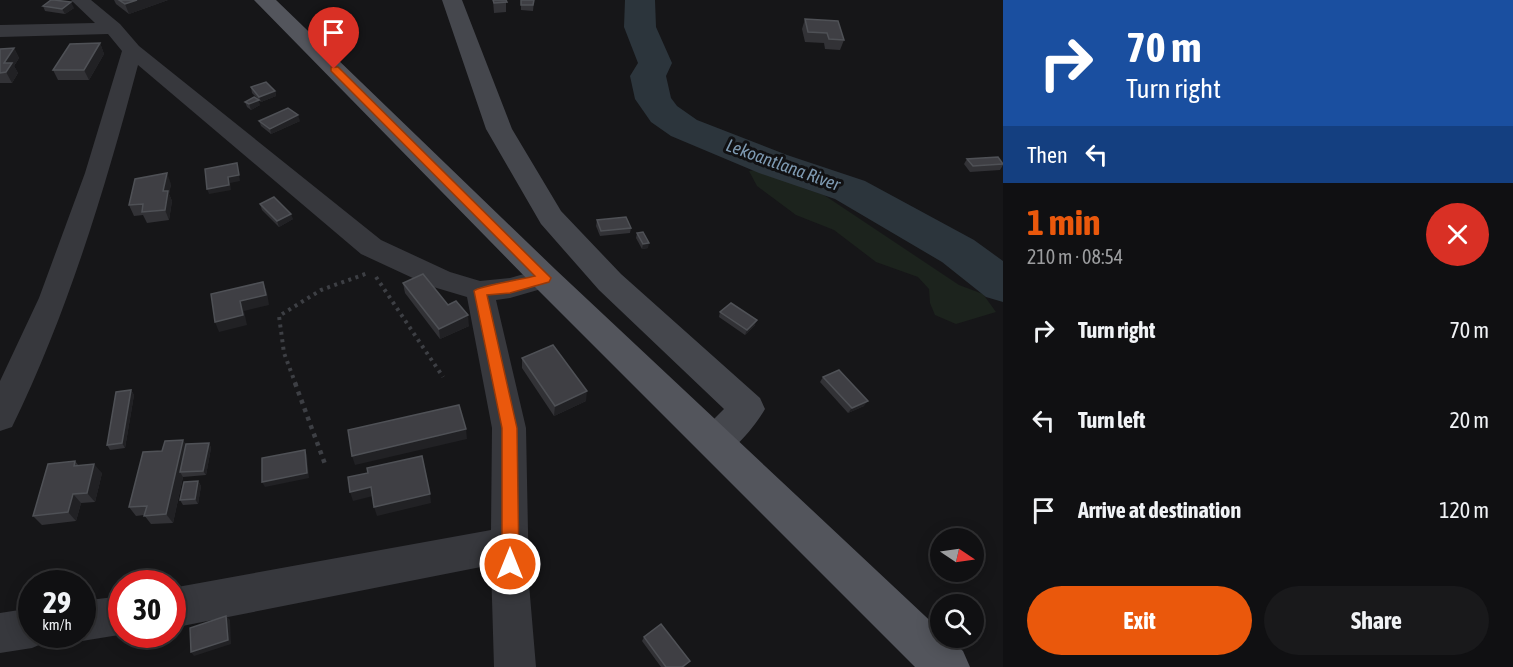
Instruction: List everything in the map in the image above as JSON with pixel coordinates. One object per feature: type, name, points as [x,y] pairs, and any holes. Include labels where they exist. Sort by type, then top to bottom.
[{"type":"main road","points":[[264,0],[545,278],[947,667]]},
{"type":"street","points":[[80,0],[113,28],[132,50],[371,247],[440,279],[480,291],[510,288],[545,278]]},
{"type":"street","points":[[452,0],[499,129],[551,217],[610,282],[747,409],[715,442]]},
{"type":"street","points":[[0,31],[113,28]]},
{"type":"street","points":[[0,417],[52,298],[75,236],[97,173],[132,50]]},
{"type":"street","points":[[480,291],[510,428],[510,544],[515,667]]},
{"type":"street","points":[[186,605],[510,544]]},
{"type":"street","points":[[0,633],[18,630]]},
{"type":"path","points":[[325,464],[284,353],[279,316],[305,297],[345,278],[410,265]]},
{"type":"path","points":[[372,272],[443,377]]},
{"type":"shaded area","points":[[763,169],[824,195],[959,285],[983,294],[996,312],[956,324],[935,315],[930,303],[929,289],[918,277],[876,262],[834,230],[796,215],[757,186],[749,171]]},
{"type":"building","points":[[51,0],[71,2],[62,9],[43,6]]},
{"type":"building","points":[[119,0],[137,0],[125,4]]},
{"type":"building","points":[[493,0],[506,0],[507,2],[494,3]]},
{"type":"building","points":[[521,0],[534,0],[533,5],[521,5]]},
{"type":"building","points":[[805,19],[838,21],[844,40],[829,39],[827,33],[808,32]]},
{"type":"building","points":[[100,43],[84,70],[53,70],[70,44]]},
{"type":"building","points":[[14,48],[4,63],[12,63],[6,72],[0,73],[0,49]]},
{"type":"building","points":[[266,82],[275,91],[259,97],[251,87]]},
{"type":"building","points":[[254,97],[259,100],[249,104],[245,102]]},
{"type":"building","points":[[288,108],[298,115],[270,129],[259,121]]},
{"type":"building","points":[[998,157],[1003,164],[973,166],[967,159]]},
{"type":"building","points":[[237,163],[239,175],[228,177],[229,185],[207,189],[205,169]]},
{"type":"building","points":[[167,173],[163,191],[168,191],[165,210],[142,212],[143,204],[129,205],[135,179]]},
{"type":"building","points":[[274,197],[291,214],[277,221],[260,204]]},
{"type":"building","points":[[626,217],[631,228],[601,231],[597,220]]},
{"type":"building","points":[[643,232],[649,243],[643,244],[637,233]]},
{"type":"building","points":[[423,274],[448,305],[456,301],[468,315],[439,329],[403,283]]},
{"type":"building","points":[[263,282],[266,295],[240,301],[243,315],[215,322],[211,294]]},
{"type":"building","points":[[731,303],[757,320],[747,330],[720,312]]},
{"type":"building","points":[[553,345],[587,391],[555,406],[522,358]]},
{"type":"building","points":[[839,370],[868,401],[852,408],[823,377]]},
{"type":"building","points":[[131,390],[122,443],[107,445],[116,392]]},
{"type":"building","points":[[459,405],[466,429],[352,456],[348,430]]},
{"type":"building","points":[[183,440],[166,514],[144,516],[147,506],[129,507],[143,452],[162,451],[165,441]]},
{"type":"building","points":[[209,443],[203,471],[180,472],[186,444]]},
{"type":"building","points":[[305,450],[307,473],[262,482],[262,458]]},
{"type":"building","points":[[422,456],[430,494],[374,507],[371,487],[350,492],[348,477],[368,473],[367,468]]},
{"type":"building","points":[[75,461],[74,466],[94,464],[87,493],[73,494],[68,512],[33,516],[48,464]]},
{"type":"building","points":[[198,481],[195,499],[180,500],[184,482]]},
{"type":"building","points":[[226,616],[228,640],[191,652],[190,628]]},
{"type":"building","points":[[661,624],[690,661],[682,667],[666,667],[644,637]]},
{"type":"waterway","name":"Lekoantlana River","points":[[640,0],[640,27],[655,63],[648,76],[653,99],[664,114],[684,128],[773,164],[850,190],[958,251],[1003,285]]},
{"type":"route","points":[[334,69],[545,278],[510,288],[480,291],[510,428],[510,564]]}]
